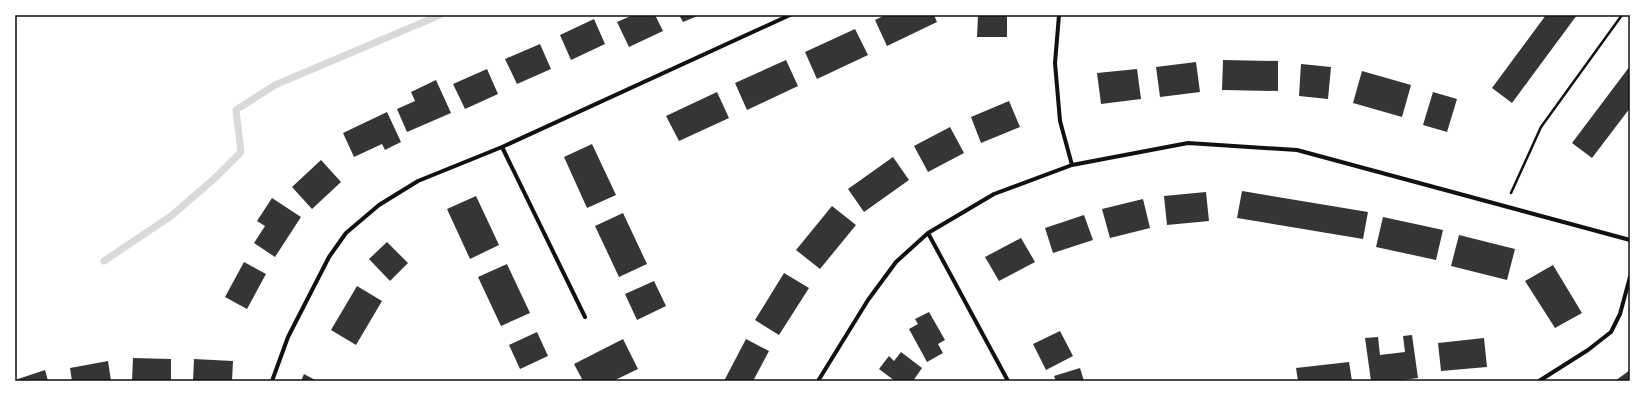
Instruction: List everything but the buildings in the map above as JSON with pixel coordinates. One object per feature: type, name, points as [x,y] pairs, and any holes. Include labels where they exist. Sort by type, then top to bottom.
[{"type":"street","points":[[272,381],[288,337],[329,257],[346,233],[379,205],[418,181],[502,147],[790,15]]},
{"type":"street","points":[[1058,15],[1054,63],[1060,121],[1072,165]]},
{"type":"street","points":[[818,381],[868,300],[896,262],[928,233],[994,194],[1072,165],[1188,143],[1297,150],[1630,240]]},
{"type":"street","points":[[502,147],[585,317]]},
{"type":"street","points":[[928,233],[1008,381]]},
{"type":"street","points":[[1539,381],[1588,350],[1611,332],[1620,314],[1630,277]]},
{"type":"path","points":[[1505,205],[1541,126],[1622,15]]},
{"type":"waterway","points":[[104,261],[171,216],[215,178],[241,152],[236,110],[275,85],[440,15]]}]
